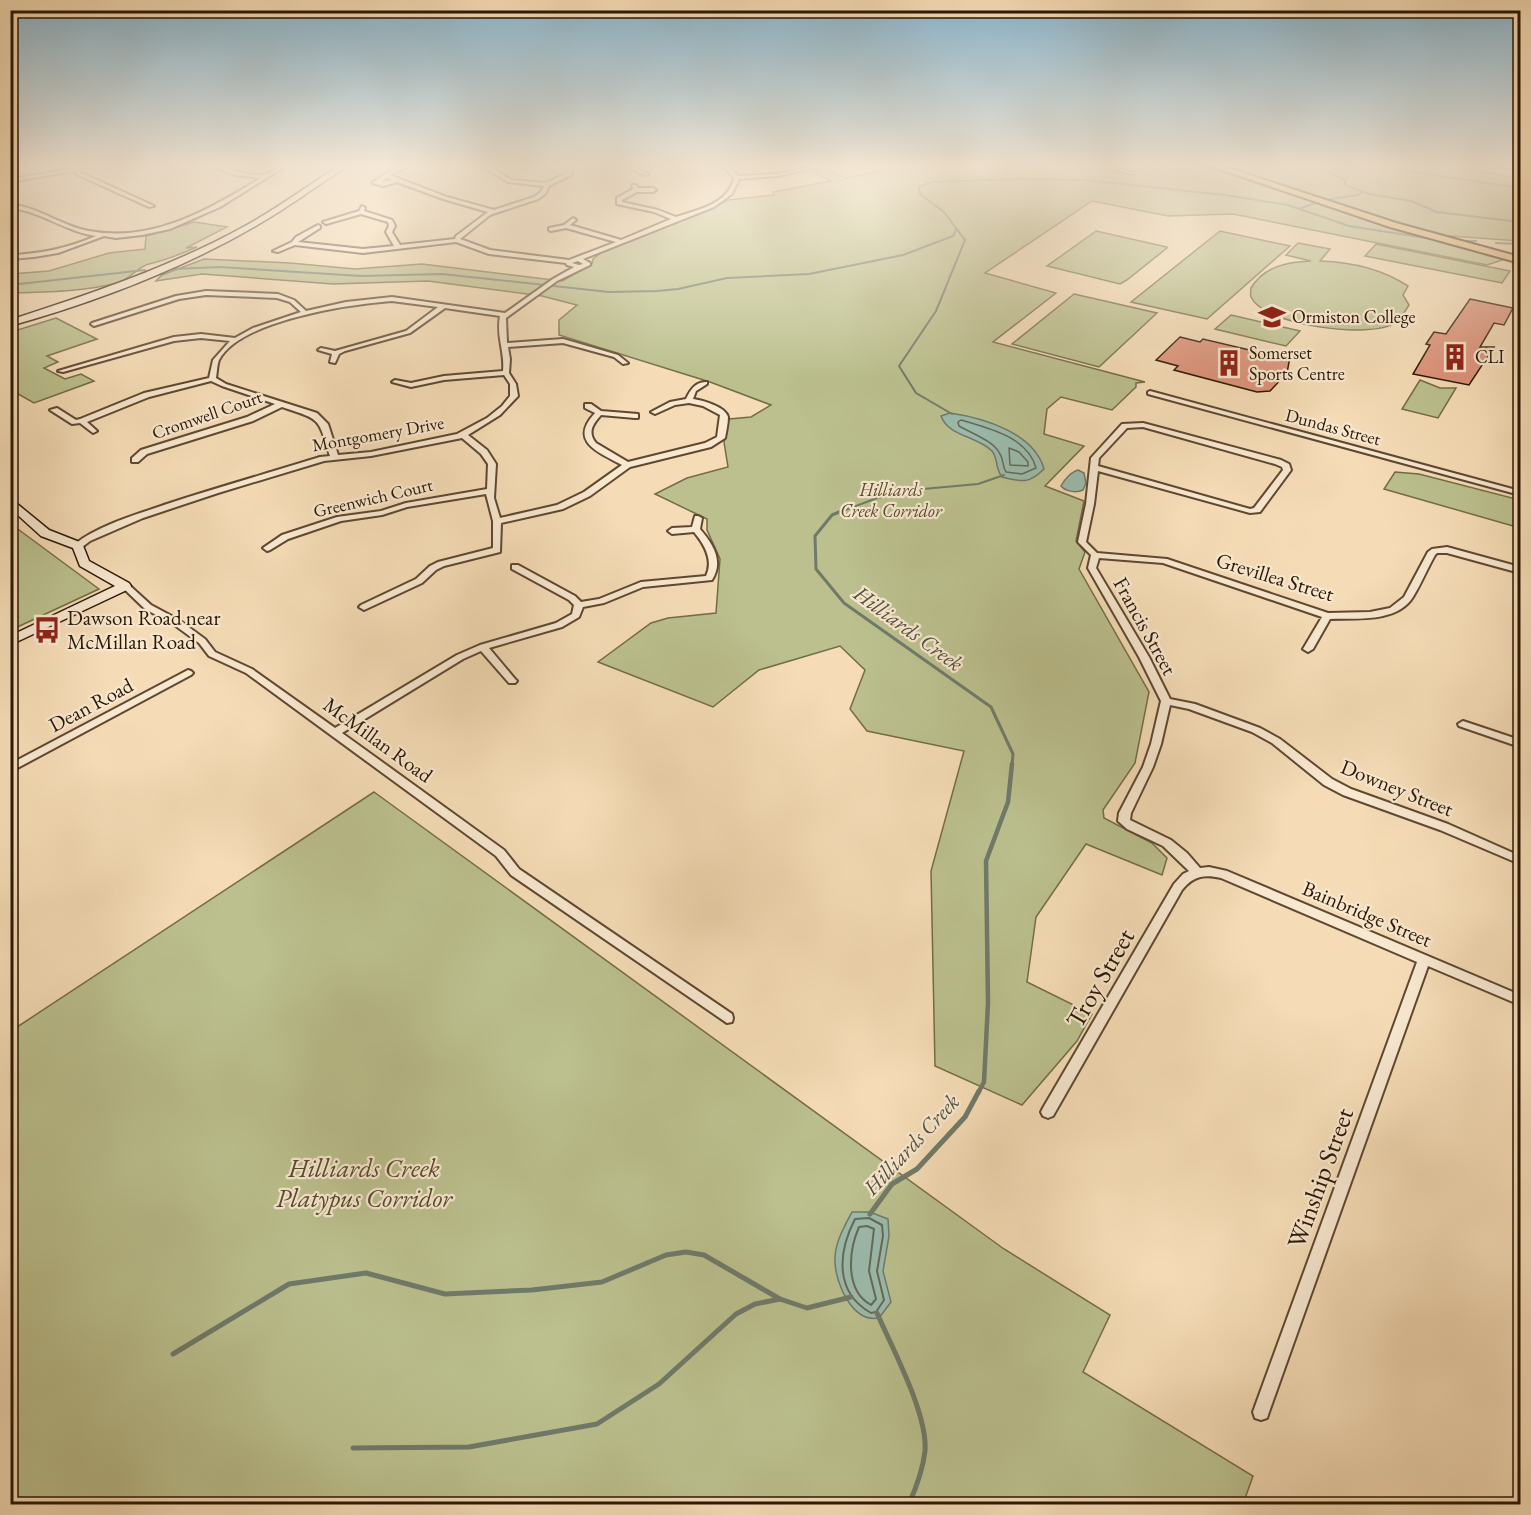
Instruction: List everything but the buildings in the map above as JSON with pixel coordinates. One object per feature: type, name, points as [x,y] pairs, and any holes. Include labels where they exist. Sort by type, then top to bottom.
[{"type":"main road","points":[[10,323],[146,276],[233,235]]},
{"type":"main road","points":[[1426,235],[1521,260]]},
{"type":"main road","points":[[10,501],[45,533],[78,546]]},
{"type":"main road","name":"McMillan Road","points":[[78,546],[84,563],[125,586]]},
{"type":"main road","points":[[10,641],[125,586]]},
{"type":"street","points":[[10,257],[54,253],[102,235],[113,235]]},
{"type":"street","points":[[276,251],[294,243],[303,235]]},
{"type":"street","points":[[390,235],[398,247]]},
{"type":"street","points":[[457,240],[461,235]]},
{"type":"street","points":[[597,235],[620,241]]},
{"type":"street","points":[[212,379],[219,354],[234,340],[303,311],[392,299],[506,315],[598,251],[636,235]]},
{"type":"street","points":[[294,243],[363,251],[457,240],[489,252],[570,264],[582,262]]},
{"type":"street","points":[[567,273],[570,264]]},
{"type":"street","points":[[94,324],[105,318],[173,298],[206,292],[270,295],[292,301],[303,311]]},
{"type":"street","points":[[165,295],[173,298]]},
{"type":"street","points":[[321,350],[336,353],[408,332],[444,306]]},
{"type":"street","name":"Montgomery Drive","points":[[78,546],[110,534],[153,512],[215,490],[334,456],[371,454],[463,435],[501,411],[514,396],[513,384],[506,373],[508,362],[503,345],[502,324],[506,315]]},
{"type":"street","points":[[61,371],[174,339],[201,336],[234,340]]},
{"type":"street","points":[[503,345],[563,340],[616,356],[625,363]]},
{"type":"street","points":[[333,362],[336,353]]},
{"type":"street","points":[[395,382],[411,385],[444,378],[506,373]]},
{"type":"street","points":[[54,410],[75,422],[82,421],[147,395],[212,379],[224,386],[252,393],[320,419],[324,424],[334,456]]},
{"type":"street","points":[[689,399],[693,390],[705,383]]},
{"type":"street","points":[[407,393],[411,385]]},
{"type":"street","name":"Dundas Street","points":[[1150,393],[1521,493]]},
{"type":"street","points":[[497,521],[544,512],[574,501],[627,465],[708,445],[718,440],[724,418],[723,414],[689,399],[671,402],[655,412]]},
{"type":"street","name":"Cromwell Court","points":[[135,460],[140,449],[250,419],[279,405]]},
{"type":"street","points":[[588,406],[599,413],[635,416]]},
{"type":"street","points":[[599,413],[587,427],[588,440],[627,465]]},
{"type":"street","points":[[82,421],[93,431]]},
{"type":"street","name":"Francis Street","points":[[1093,467],[1250,511],[1257,510],[1287,470],[1286,466],[1132,424],[1125,426],[1095,458],[1093,467],[1090,504],[1082,542],[1095,555],[1092,568],[1144,657],[1166,700],[1156,744],[1148,767],[1125,813],[1124,821],[1176,849],[1196,871]]},
{"type":"street","points":[[364,607],[419,581],[441,564],[497,550],[497,521],[490,491],[492,471],[489,458],[463,435]]},
{"type":"street","name":"Greenwich Court","points":[[267,548],[285,537],[340,519],[382,513],[406,505],[490,491]]},
{"type":"street","points":[[515,567],[579,605],[601,601],[641,585],[709,578],[713,573],[714,564],[711,551],[696,530],[698,518]]},
{"type":"street","points":[[672,531],[696,530]]},
{"type":"street","name":"Grevillea Street","points":[[1095,555],[1164,561],[1327,616],[1370,615],[1393,610],[1408,598],[1431,554],[1435,551],[1447,550],[1521,570]]},
{"type":"street","name":"McMillan Road","points":[[125,586],[148,607],[176,622],[202,641],[212,654],[249,671],[492,848],[515,872],[727,1018]]},
{"type":"street","points":[[335,733],[452,661],[483,647],[559,625],[576,615],[579,605]]},
{"type":"street","points":[[1308,649],[1327,616]]},
{"type":"street","points":[[483,647],[512,681]]},
{"type":"street","name":"Dean Road","points":[[10,769],[188,673]]},
{"type":"street","name":"Downey Street","points":[[1166,700],[1191,706],[1256,730],[1276,741],[1328,782],[1347,792],[1444,827],[1521,860]]},
{"type":"street","points":[[1463,724],[1521,744]]},
{"type":"street","name":"Bainbridge Street","points":[[1196,871],[1210,870],[1223,874],[1521,1000]]},
{"type":"street","name":"Troy Street","points":[[1048,1112],[1178,887],[1189,874],[1196,871]]},
{"type":"street","name":"Winship Street","points":[[1261,1412],[1424,960]]},
{"type":"green space","points":[[212,235],[186,248],[197,247],[145,266],[117,283],[78,290],[11,293],[11,274],[49,271],[109,253],[145,249],[146,236]]},
{"type":"green space","name":"Hilliards Creek Corridor","points":[[643,235],[1042,235],[985,273],[1056,293],[993,342],[1145,382],[1136,383],[1136,387],[1112,410],[1061,397],[1047,409],[1044,434],[1084,446],[1045,486],[1084,501],[1076,541],[1085,552],[1079,569],[1149,692],[1135,763],[1103,810],[1104,818],[1152,843],[1167,858],[1162,875],[1086,844],[1036,917],[1027,982],[1092,1014],[1077,1041],[1022,1105],[935,1066],[931,871],[964,751],[867,731],[850,709],[865,670],[840,646],[759,670],[713,707],[598,662],[651,623],[668,618],[716,613],[720,559],[707,530],[707,519],[655,494],[687,478],[728,467],[724,442],[729,419],[751,417],[771,405],[710,382],[559,335],[559,320],[577,305],[542,296],[428,281],[333,284],[202,274],[156,281],[162,275],[204,259],[355,269],[422,264],[562,281],[592,264],[593,259],[607,248]]},
{"type":"green space","points":[[1091,235],[1112,235],[1167,247],[1120,284],[1047,266]]},
{"type":"green space","points":[[1215,235],[1237,235],[1290,246],[1207,319],[1131,302]]},
{"type":"green space","name":"Hilliards Creek Corridor","points":[[1336,235],[1416,235],[1505,259],[1487,265]]},
{"type":"green space","points":[[1435,235],[1520,235],[1520,241]]},
{"type":"green space","points":[[1298,243],[1330,249],[1320,261],[1366,268],[1398,280],[1408,286],[1403,295],[1409,305],[1395,323],[1382,328],[1364,330],[1319,327],[1276,316],[1260,307],[1251,297],[1251,288],[1270,270],[1285,264],[1311,261],[1286,255]]},
{"type":"green space","points":[[1376,244],[1510,271],[1502,283],[1365,256]]},
{"type":"green space","points":[[1074,294],[1157,313],[1099,367],[1012,344]]},
{"type":"green space","points":[[1231,315],[1300,331],[1286,346],[1215,329]]},
{"type":"green space","points":[[56,318],[97,339],[47,356],[58,362],[44,368],[65,379],[81,374],[94,381],[34,403],[11,390],[11,332]]},
{"type":"green space","points":[[1420,380],[1440,388],[1456,388],[1438,418],[1402,409]]},
{"type":"green space","points":[[1395,472],[1419,474],[1520,500],[1520,528],[1384,489]]},
{"type":"green space","points":[[11,524],[99,589],[11,630]]},
{"type":"green space","name":"Hilliards Creek Platypus Corridor","points":[[374,792],[1004,1249],[1110,1315],[1083,1372],[1253,1476],[1243,1504],[11,1504],[11,1031]]},
{"type":"water","points":[[950,413],[992,423],[1006,429],[1030,446],[1044,469],[1025,481],[1002,477],[992,451],[979,442],[956,432],[945,423],[941,416]]},
{"type":"water","points":[[1078,470],[1084,473],[1086,483],[1083,490],[1072,491],[1063,488],[1061,486],[1066,479]]},
{"type":"water","points":[[852,1212],[870,1212],[888,1219],[889,1236],[883,1271],[891,1302],[879,1318],[861,1315],[854,1309],[843,1291],[836,1271],[836,1249]]},
{"type":"waterway","points":[[174,269],[219,267],[361,276],[442,274],[609,292],[657,291],[678,289],[727,278],[809,274],[903,255],[954,235]]},
{"type":"waterway","name":"Hilliards Creek","points":[[952,414],[916,393],[899,366],[936,311],[965,240],[961,235]]},
{"type":"waterway","name":"Hilliards Creek","points":[[1405,235],[1439,240]]},
{"type":"waterway","name":"Hilliards Creek","points":[[1458,241],[1476,241]]},
{"type":"waterway","name":"Hilliards Creek","points":[[1496,243],[1520,244]]},
{"type":"waterway","points":[[10,285],[145,270]]},
{"type":"waterway","name":"Hilliards Creek","points":[[840,512],[877,498],[923,489],[978,484],[1004,475]]},
{"type":"waterway","name":"Hilliards Creek","points":[[844,510],[832,515],[815,536],[816,569],[844,603],[991,707],[1013,754],[1012,765]]},
{"type":"waterway","name":"Hilliards Creek","points":[[978,1093],[984,1082],[988,1003],[986,861],[1008,802],[1012,764]]},
{"type":"waterway","name":"Hilliards Creek","points":[[870,1214],[892,1184],[917,1169],[965,1117],[979,1091]]},
{"type":"waterway","points":[[173,1354],[289,1284],[366,1273],[445,1294],[532,1290],[602,1282],[666,1255],[686,1252],[704,1255],[780,1299]]},
{"type":"waterway","points":[[780,1299],[807,1308],[851,1297]]},
{"type":"waterway","points":[[353,1448],[469,1447],[597,1424],[659,1384],[736,1314],[755,1304],[780,1299]]},
{"type":"waterway","name":"Hilliards Creek","points":[[877,1313],[908,1381],[921,1419],[924,1436],[923,1465],[909,1504]]},
{"type":"place","name":"Ormiston College","points":[[1272,317]]},
{"type":"place","name":"CLI","points":[[1455,357]]},
{"type":"place","name":"Somerset Sports Centre","points":[[1229,363]]},
{"type":"place","name":"Dawson Road near McMillan Road","points":[[47,630]]}]
